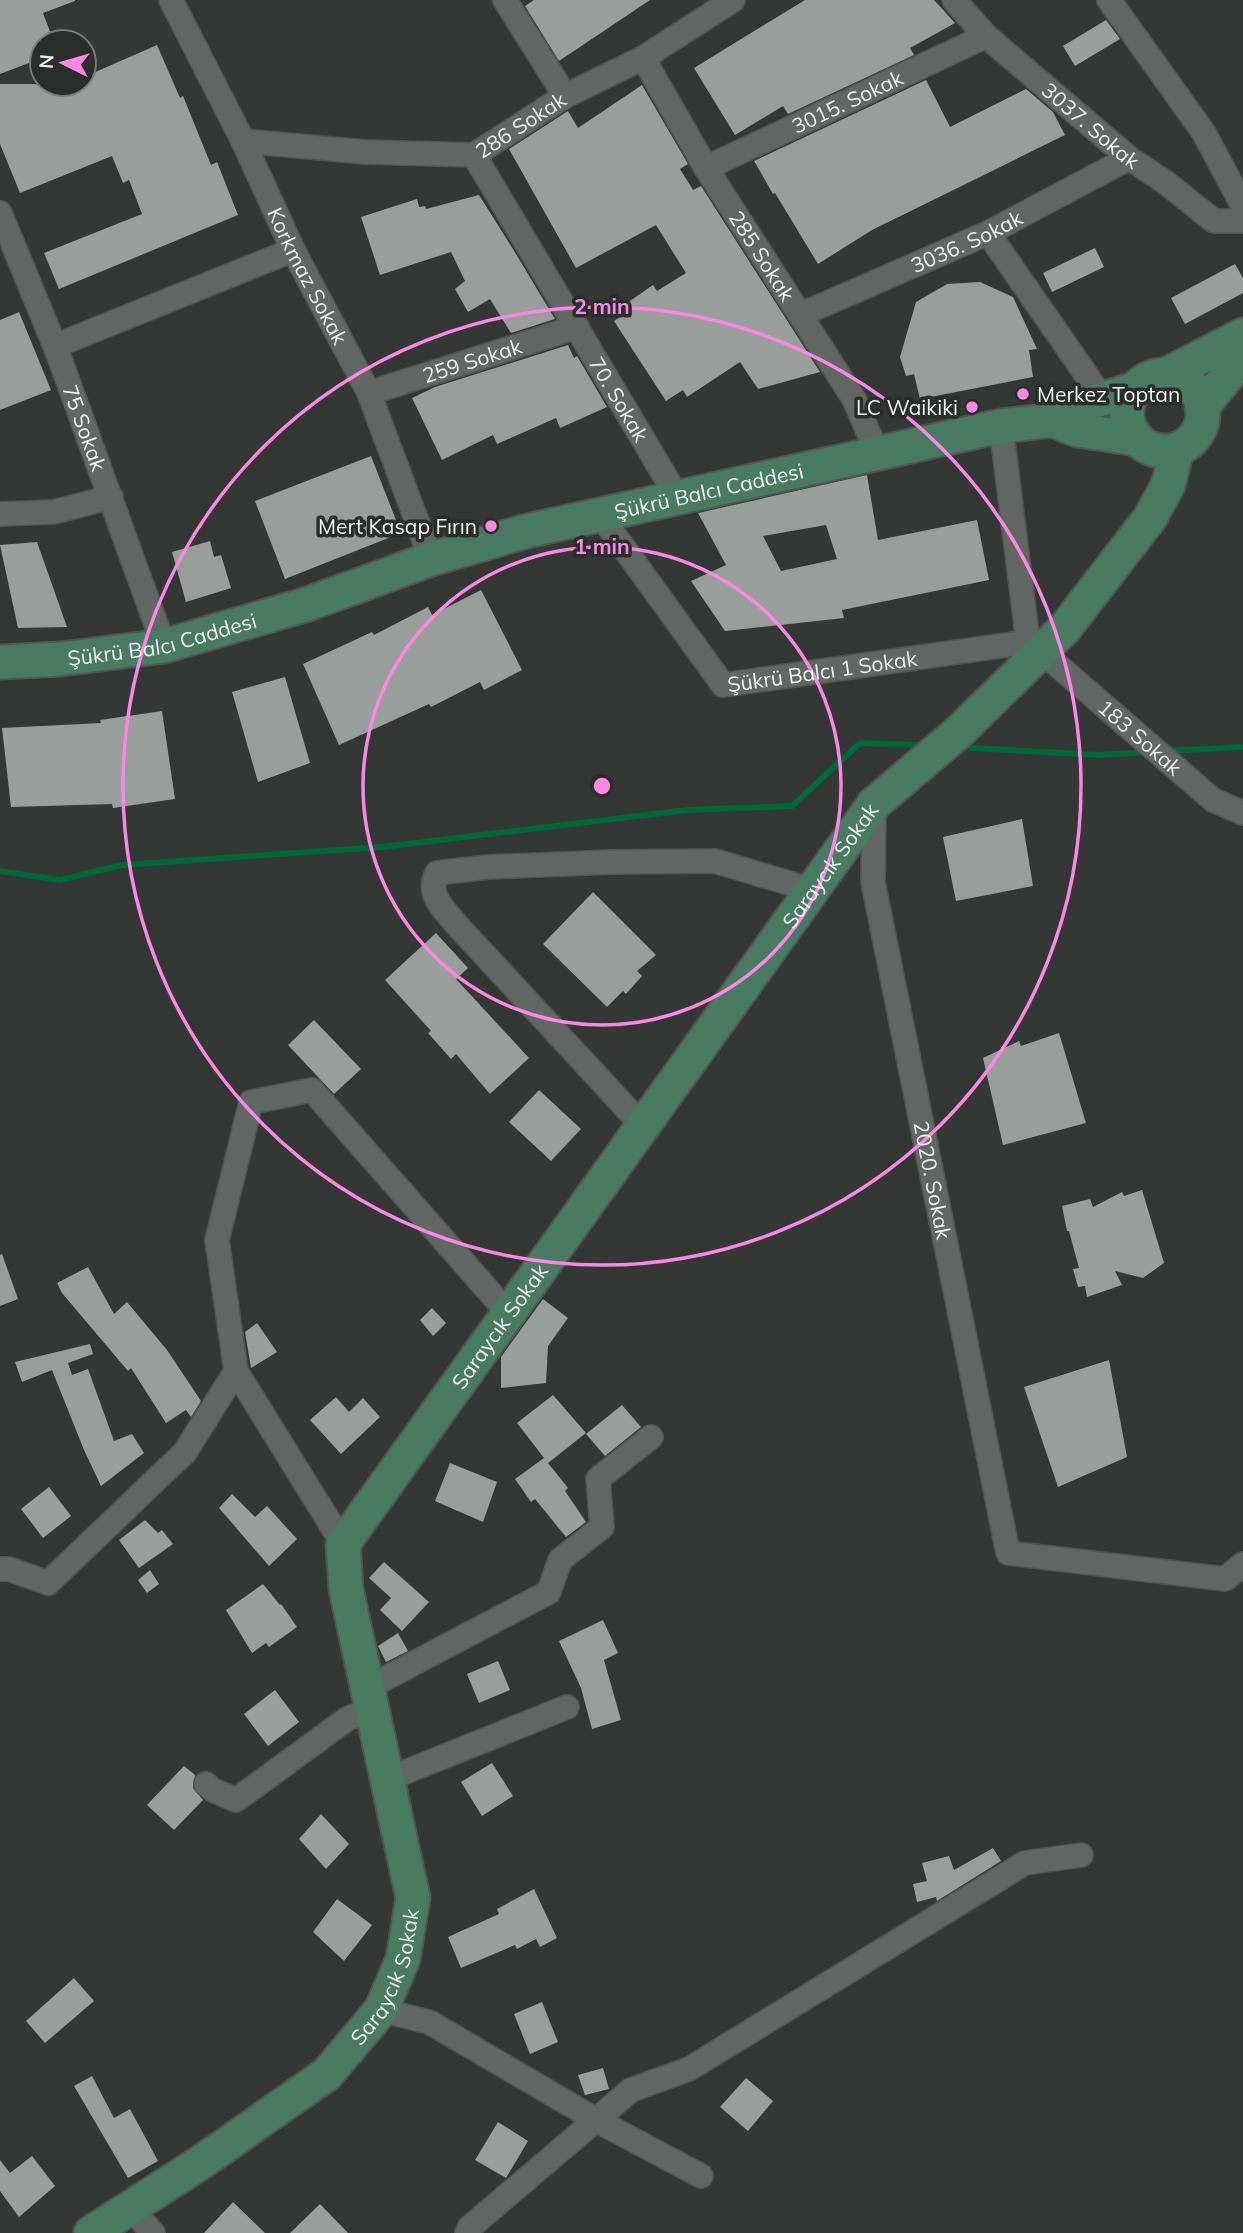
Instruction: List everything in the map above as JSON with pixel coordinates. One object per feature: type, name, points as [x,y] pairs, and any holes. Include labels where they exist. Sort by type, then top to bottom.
[{"type":"street","points":[[505,0],[565,96]]},
{"type":"street","name":"286 Sokak","points":[[243,141],[365,152],[474,155],[565,96],[643,58],[733,0]]},
{"type":"street","name":"3037. Sokak","points":[[954,0],[986,36],[1129,158],[1165,182],[1214,221],[1243,221]]},
{"type":"street","points":[[1109,0],[1204,133],[1243,206]]},
{"type":"street","name":"Korkmaz Sokak","points":[[176,1],[293,250],[369,393],[430,559]]},
{"type":"street","name":"3015. Sokak","points":[[706,168],[986,36]]},
{"type":"street","name":"285 Sokak","points":[[643,58],[706,168],[854,399],[878,455]]},
{"type":"street","name":"70. Sokak","points":[[474,155],[678,498]]},
{"type":"street","name":"3036. Sokak","points":[[800,315],[988,233],[1129,158]]},
{"type":"street","name":"75 Sokak","points":[[0,213],[55,346],[164,646]]},
{"type":"street","points":[[988,233],[1103,398]]},
{"type":"street","points":[[55,346],[293,250]]},
{"type":"street","name":"259 Sokak","points":[[369,393],[577,327]]},
{"type":"street","name":"Şükrü Balcı Caddesi","points":[[0,662],[61,659],[164,646],[305,605],[430,559],[527,531],[1001,426],[1053,420],[1071,408],[1150,382],[1243,335]]},
{"type":"street","points":[[1202,407],[1243,358]]},
{"type":"street","points":[[1185,381],[1199,397],[1202,407],[1203,418],[1194,438],[1177,450],[1155,450],[1137,439],[1128,420],[1130,398],[1150,382],[1185,381]]},
{"type":"street","name":"Şükrü Balcı Caddesi","points":[[1053,420],[1077,430],[1137,439]]},
{"type":"street","points":[[1001,426],[1035,646]]},
{"type":"street","name":"Saraycık Sokak","points":[[91,2233],[203,2161],[327,2074],[381,2010],[403,1959],[413,1898],[346,1590],[343,1544],[874,804],[961,730],[1035,646],[1065,628],[1150,518],[1168,485],[1177,450]]},
{"type":"street","points":[[0,514],[54,512],[111,497]]},
{"type":"street","name":"Şükrü Balcı 1 Sokak","points":[[600,515],[723,685],[1035,646]]},
{"type":"street","name":"183 Sokak","points":[[1035,646],[1213,800],[1243,812]]},
{"type":"street","name":"2020. Sokak","points":[[874,804],[873,882],[1008,1553],[1225,1579],[1243,1564]]},
{"type":"street","points":[[642,1125],[456,923],[435,897],[433,880],[437,873],[516,866],[715,861],[812,890]]},
{"type":"street","points":[[343,1544],[236,1371],[217,1240],[251,1102],[312,1090],[508,1313]]},
{"type":"street","points":[[3,1564],[48,1583],[185,1452],[236,1371]]},
{"type":"street","points":[[206,1784],[236,1800],[347,1719],[369,1698],[550,1592],[560,1560],[602,1527],[598,1479],[651,1437]]},
{"type":"street","points":[[388,1779],[567,1707]]},
{"type":"street","points":[[466,2231],[598,2121],[631,2090],[689,2069],[1025,1863],[1081,1856]]},
{"type":"street","points":[[381,2010],[429,2022],[598,2121],[701,2176]]},
{"type":"street","points":[[130,2208],[153,2233]]},
{"type":"building","points":[[0,0],[75,0],[43,13],[49,28],[28,28],[28,63],[0,74]]},
{"type":"building","points":[[534,0],[650,0],[559,61],[525,6]]},
{"type":"building","points":[[805,0],[934,0],[955,23],[910,48],[914,55],[788,114],[783,106],[735,135],[694,68]]},
{"type":"building","points":[[1106,20],[1120,39],[1075,66],[1063,46]]},
{"type":"building","points":[[157,45],[180,98],[183,96],[211,165],[217,162],[238,215],[59,289],[44,253],[142,214],[129,180],[123,183],[112,156],[20,193],[0,144],[0,84],[28,84],[28,98],[98,98],[98,71]]},
{"type":"building","points":[[926,80],[950,127],[1026,89],[1053,112],[1065,135],[872,230],[818,264],[754,161]]},
{"type":"building","points":[[642,85],[688,164],[680,169],[693,190],[701,186],[820,372],[758,389],[740,362],[687,397],[683,390],[666,401],[614,321],[628,312],[627,303],[653,285],[657,291],[686,273],[656,225],[576,268],[509,149],[568,111],[578,128]]},
{"type":"building","points":[[479,195],[555,319],[511,333],[490,299],[468,312],[455,289],[465,281],[451,252],[380,275],[361,217],[417,199],[419,207],[425,206],[426,209]]},
{"type":"building","points":[[1095,248],[1104,267],[1052,292],[1043,273]]},
{"type":"building","points":[[1235,264],[1243,278],[1243,293],[1185,324],[1171,298]]},
{"type":"building","points":[[980,282],[1013,297],[1037,349],[1029,350],[1033,377],[920,399],[914,374],[906,376],[900,357],[916,302],[947,284]]},
{"type":"building","points":[[19,312],[51,390],[0,410],[0,320]]},
{"type":"building","points":[[568,345],[607,407],[560,428],[556,418],[497,444],[493,435],[442,460],[412,398],[435,387]]},
{"type":"building","points":[[371,456],[401,533],[285,579],[255,501]]},
{"type":"building","points":[[867,475],[878,540],[977,520],[989,580],[842,610],[844,618],[725,631],[691,581],[726,565],[698,513]],"holes":[[[826,525],[837,559],[781,571],[763,536]]]},
{"type":"building","points":[[210,541],[214,557],[221,555],[231,588],[186,602],[172,552]]},
{"type":"building","points":[[37,542],[67,627],[18,628],[0,545]]},
{"type":"building","points":[[481,590],[522,670],[484,690],[480,682],[431,707],[429,704],[339,745],[303,664],[372,632],[374,635],[428,607],[432,615]]},
{"type":"building","points":[[285,677],[310,763],[258,782],[232,692]]},
{"type":"building","points":[[162,711],[175,799],[113,808],[112,804],[11,807],[2,728],[101,723],[100,720]]},
{"type":"building","points":[[1022,819],[1033,886],[956,901],[943,837]]},
{"type":"building","points":[[593,892],[656,955],[637,971],[642,976],[626,994],[623,991],[607,1007],[543,944]]},
{"type":"building","points":[[436,933],[468,968],[456,979],[529,1058],[490,1094],[456,1054],[451,1059],[428,1033],[431,1031],[385,980]]},
{"type":"building","points":[[314,1020],[361,1069],[334,1094],[288,1045]]},
{"type":"building","points":[[1059,1033],[1086,1123],[1003,1145],[983,1058],[1019,1041],[1021,1046]]},
{"type":"building","points":[[539,1090],[581,1129],[551,1161],[509,1122]]},
{"type":"building","points":[[1142,1190],[1164,1263],[1143,1278],[1115,1271],[1122,1285],[1087,1297],[1085,1286],[1078,1287],[1073,1269],[1079,1268],[1062,1206],[1090,1199],[1093,1207],[1122,1192],[1124,1196]]},
{"type":"building","points":[[2,1254],[18,1299],[0,1306],[0,1255]]},
{"type":"building","points":[[88,1267],[114,1314],[127,1302],[167,1350],[201,1401],[191,1417],[186,1410],[166,1423],[131,1368],[128,1371],[62,1293],[57,1283]]},
{"type":"building","points":[[543,1299],[568,1318],[548,1346],[546,1383],[501,1388],[501,1357]]},
{"type":"building","points":[[432,1308],[446,1323],[433,1336],[420,1320]]},
{"type":"building","points":[[257,1323],[277,1352],[251,1368],[245,1332]]},
{"type":"building","points":[[90,1344],[93,1354],[68,1363],[72,1375],[88,1369],[114,1441],[132,1434],[144,1453],[101,1486],[52,1370],[22,1382],[15,1362]]},
{"type":"building","points":[[1109,1360],[1127,1457],[1058,1487],[1024,1387]]},
{"type":"building","points":[[553,1395],[586,1433],[548,1463],[517,1423]]},
{"type":"building","points":[[336,1397],[349,1412],[363,1398],[380,1417],[341,1454],[310,1420]]},
{"type":"building","points":[[622,1405],[641,1427],[605,1456],[586,1434]]},
{"type":"building","points":[[544,1458],[568,1488],[565,1491],[586,1522],[566,1537],[535,1499],[531,1502],[515,1479]]},
{"type":"building","points":[[450,1463],[497,1482],[483,1522],[435,1501]]},
{"type":"building","points":[[49,1487],[71,1516],[43,1538],[21,1509]]},
{"type":"building","points":[[232,1494],[255,1517],[267,1506],[297,1539],[269,1566],[219,1508]]},
{"type":"building","points":[[145,1520],[158,1533],[162,1530],[173,1544],[139,1568],[119,1540]]},
{"type":"building","points":[[384,1562],[429,1602],[402,1631],[380,1610],[391,1598],[369,1578]]},
{"type":"building","points":[[150,1570],[159,1584],[147,1593],[138,1580]]},
{"type":"building","points":[[263,1584],[297,1627],[269,1647],[266,1643],[252,1653],[226,1610]]},
{"type":"building","points":[[603,1620],[618,1653],[604,1660],[621,1720],[592,1729],[581,1688],[559,1641]]},
{"type":"building","points":[[398,1633],[408,1651],[386,1662],[378,1646]]},
{"type":"building","points":[[498,1661],[510,1690],[479,1703],[467,1674]]},
{"type":"building","points":[[275,1690],[299,1722],[268,1746],[244,1714]]},
{"type":"building","points":[[492,1763],[513,1796],[482,1816],[461,1782]]},
{"type":"building","points":[[184,1766],[195,1775],[193,1788],[203,1800],[174,1830],[147,1805]]},
{"type":"building","points":[[321,1814],[349,1844],[326,1869],[299,1839]]},
{"type":"building","points":[[993,1848],[1001,1861],[937,1901],[936,1897],[917,1902],[913,1884],[927,1881],[922,1863],[949,1856],[954,1870]]},
{"type":"building","points":[[534,1889],[557,1938],[540,1947],[536,1939],[517,1949],[515,1945],[461,1968],[448,1937],[499,1914],[497,1909]]},
{"type":"building","points":[[337,1899],[372,1925],[344,1961],[313,1932]]},
{"type":"building","points":[[74,1978],[94,2001],[45,2043],[26,2021]]},
{"type":"building","points":[[542,2002],[558,2042],[530,2054],[514,2014]]},
{"type":"building","points":[[603,2068],[609,2089],[585,2095],[578,2075]]},
{"type":"building","points":[[92,2076],[114,2118],[130,2109],[158,2161],[128,2178],[74,2086]]},
{"type":"building","points":[[746,2078],[773,2101],[748,2131],[720,2107]]},
{"type":"building","points":[[498,2122],[528,2141],[506,2178],[475,2160]]},
{"type":"building","points":[[32,2156],[55,2186],[19,2217],[0,2191],[0,2160],[10,2173]]},
{"type":"building","points":[[233,2202],[265,2233],[204,2233]]},
{"type":"building","points":[[320,2204],[348,2233],[290,2233]]},
{"type":"waterway","points":[[0,871],[60,880],[122,865],[382,847],[688,810],[792,806],[860,743],[917,745]]},
{"type":"waterway","points":[[1166,751],[1243,747]]},
{"type":"waterway","points":[[972,748],[1098,755],[1149,752]]},
{"type":"place","name":"Merkez Toptan","points":[[1023,394]]},
{"type":"place","name":"LC Waikiki","points":[[972,407]]},
{"type":"place","name":"Mert Kasap Fırın","points":[[491,526]]}]
